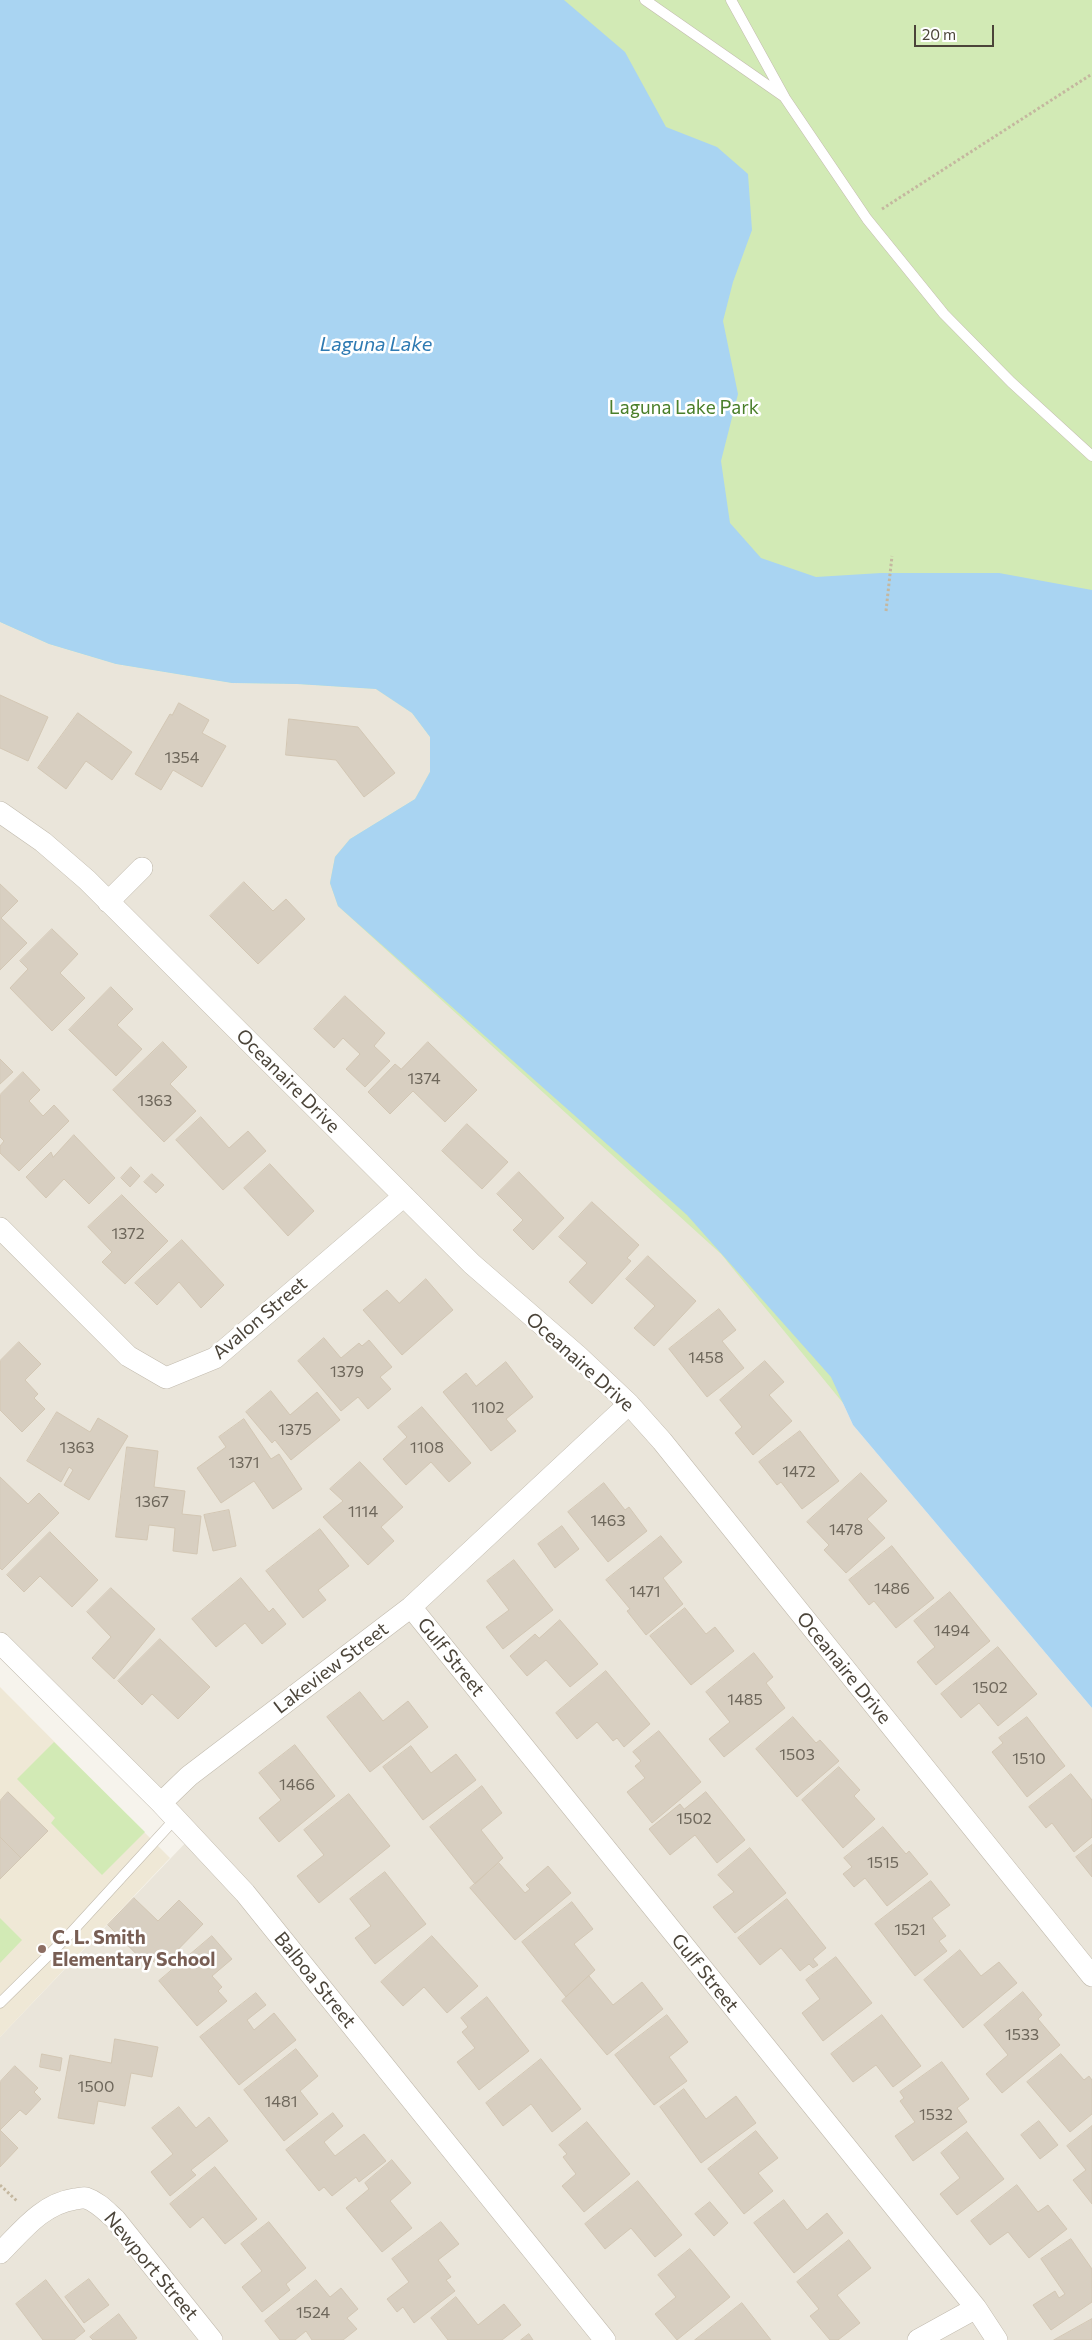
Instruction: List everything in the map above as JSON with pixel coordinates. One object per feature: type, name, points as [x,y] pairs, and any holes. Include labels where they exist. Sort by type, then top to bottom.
[{"type":"street","name":"Oceanaire Drive","points":[[0,812],[43,842],[108,902],[472,1264],[578,1356],[628,1404],[668,1449],[1092,1976]]},
{"type":"street","points":[[108,902],[142,868]]},
{"type":"street","name":"Avalon Street","points":[[0,1228],[128,1356],[166,1378],[215,1358],[404,1196]]},
{"type":"street","name":"Lakeview Street","points":[[161,1802],[189,1776],[411,1607],[628,1404]]},
{"type":"street","name":"Gulf Street","points":[[411,1607],[976,2308],[997,2340]]},
{"type":"street","name":"Balboa Street","points":[[0,1643],[161,1802],[245,1893],[605,2340]]},
{"type":"street","name":"Newport Street","points":[[0,2253],[34,2218],[46,2210],[66,2200],[85,2198],[100,2205],[115,2219],[212,2340]]},
{"type":"street","points":[[918,2340],[976,2308]]},
{"type":"lane","points":[[644,0],[786,98]]},
{"type":"lane","points":[[731,0],[786,98],[867,219],[944,314],[1011,382],[1092,456]]},
{"type":"lane","points":[[0,2003],[68,1936],[175,1819]]},
{"type":"path","points":[[867,219],[1092,74]]},
{"type":"path","points":[[886,611],[892,556]]},
{"type":"shaded area","points":[[0,622],[49,644],[116,664],[232,683],[297,684],[377,689],[412,713],[430,737],[431,771],[415,799],[350,839],[831,1377],[853,1425],[1092,1708],[1092,2340],[0,2340],[0,2037],[192,1836],[0,1643]]},
{"type":"shaded area","name":"C. L. Smith Elementary School","points":[[0,1687],[170,1858],[0,2037]]},
{"type":"green space","name":"Laguna Lake","points":[[0,0],[1092,0],[1092,1707],[721,1254],[338,906],[330,883],[335,857],[350,839],[415,799],[430,772],[430,737],[412,713],[376,689],[297,684],[232,683],[116,664],[49,644],[0,622]]},
{"type":"green space","points":[[54,1742],[145,1832],[102,1875],[51,1823],[55,1818],[17,1779]]},
{"type":"green space","points":[[0,1918],[22,1940],[0,1963]]},
{"type":"water","name":"Laguna Lake","points":[[0,0],[564,0],[625,52],[666,127],[717,147],[748,174],[752,230],[733,282],[723,321],[738,394],[721,461],[730,523],[761,558],[816,577],[881,573],[999,573],[1092,590],[1092,1708],[853,1425],[831,1377],[687,1215],[338,906],[330,883],[335,857],[350,839],[415,799],[430,772],[430,737],[412,713],[376,689],[297,684],[232,683],[116,664],[49,644],[0,622]]},
{"type":"building","points":[[0,695],[48,717],[28,761],[0,748]]},
{"type":"building","points":[[179,703],[209,720],[202,733],[226,746],[202,787],[173,770],[161,790],[135,774],[170,714],[172,715]]},
{"type":"building","points":[[78,713],[132,752],[112,780],[86,761],[66,789],[38,768]]},
{"type":"building","points":[[289,719],[358,727],[395,773],[364,797],[336,760],[286,755]]},
{"type":"building","points":[[244,882],[273,911],[286,899],[305,919],[258,964],[210,916]]},
{"type":"building","points":[[0,884],[18,901],[1,918],[27,943],[0,970]]},
{"type":"building","points":[[52,929],[78,954],[60,973],[85,998],[52,1031],[10,988],[28,969],[20,961]]},
{"type":"building","points":[[111,987],[133,1009],[117,1025],[142,1049],[116,1076],[69,1030]]},
{"type":"building","points":[[345,996],[385,1033],[374,1046],[390,1061],[365,1087],[346,1069],[360,1054],[343,1038],[334,1048],[314,1029]]},
{"type":"building","points":[[163,1042],[187,1067],[170,1084],[196,1111],[164,1142],[113,1090]]},
{"type":"building","points":[[428,1042],[477,1090],[445,1122],[413,1091],[390,1114],[368,1092],[395,1064],[401,1069]]},
{"type":"building","points":[[0,1059],[13,1072],[0,1084]]},
{"type":"building","points":[[23,1072],[40,1090],[29,1101],[43,1116],[54,1105],[69,1121],[19,1171],[0,1153],[0,1146],[4,1141],[0,1137],[0,1095]]},
{"type":"building","points":[[201,1117],[229,1148],[248,1131],[266,1151],[223,1190],[176,1140]]},
{"type":"building","points":[[467,1124],[508,1162],[482,1189],[442,1151]]},
{"type":"building","points":[[74,1135],[115,1178],[89,1204],[64,1179],[46,1198],[26,1177],[51,1152],[53,1157]]},
{"type":"building","points":[[270,1164],[314,1211],[288,1236],[244,1188]]},
{"type":"building","points":[[131,1167],[140,1176],[130,1187],[121,1178]]},
{"type":"building","points":[[519,1172],[564,1218],[533,1250],[513,1230],[523,1220],[497,1194]]},
{"type":"building","points":[[152,1174],[164,1185],[156,1193],[144,1182]]},
{"type":"building","points":[[122,1195],[168,1241],[125,1284],[102,1262],[112,1252],[88,1227]]},
{"type":"building","points":[[592,1202],[639,1245],[627,1258],[631,1261],[592,1304],[569,1282],[587,1263],[559,1237]]},
{"type":"building","points":[[182,1240],[224,1285],[201,1308],[179,1282],[157,1305],[135,1283]]},
{"type":"building","points":[[648,1256],[696,1301],[654,1346],[634,1328],[655,1306],[626,1279]]},
{"type":"building","points":[[426,1279],[453,1310],[402,1355],[363,1310],[387,1290],[399,1303]]},
{"type":"building","points":[[719,1309],[736,1330],[722,1341],[744,1368],[707,1397],[669,1349]]},
{"type":"building","points":[[324,1338],[341,1358],[359,1343],[362,1346],[369,1340],[392,1367],[380,1377],[391,1389],[368,1409],[358,1397],[341,1411],[298,1361]]},
{"type":"building","points":[[19,1342],[41,1364],[25,1380],[38,1394],[34,1398],[45,1409],[22,1432],[0,1410],[0,1361]]},
{"type":"building","points":[[765,1361],[784,1382],[769,1395],[792,1421],[753,1455],[735,1433],[742,1427],[720,1400]]},
{"type":"building","points":[[506,1362],[533,1397],[506,1419],[516,1431],[491,1451],[443,1392],[466,1373],[476,1386]]},
{"type":"building","points":[[271,1391],[290,1415],[317,1392],[340,1420],[291,1460],[275,1440],[272,1443],[246,1412]]},
{"type":"building","points":[[422,1407],[471,1463],[449,1482],[431,1462],[406,1485],[383,1459],[407,1437],[398,1427]]},
{"type":"building","points":[[57,1412],[90,1432],[98,1418],[128,1436],[89,1500],[64,1485],[73,1470],[69,1467],[61,1482],[27,1461]]},
{"type":"building","points":[[244,1419],[271,1459],[279,1454],[302,1489],[273,1509],[254,1481],[221,1503],[197,1468],[226,1447],[219,1437]]},
{"type":"building","points":[[800,1431],[839,1481],[802,1509],[781,1482],[777,1485],[759,1462]]},
{"type":"building","points":[[127,1447],[158,1451],[154,1487],[185,1491],[182,1514],[201,1516],[197,1554],[173,1551],[175,1528],[149,1525],[147,1540],[116,1537]]},
{"type":"building","points":[[360,1462],[403,1507],[381,1527],[394,1541],[368,1565],[323,1517],[343,1501],[330,1489]]},
{"type":"building","points":[[861,1473],[887,1501],[867,1519],[885,1538],[846,1573],[824,1550],[829,1545],[807,1522]]},
{"type":"building","points":[[0,1477],[28,1504],[39,1493],[59,1513],[2,1570],[0,1568]]},
{"type":"building","points":[[604,1483],[625,1510],[629,1507],[647,1531],[608,1562],[568,1512]]},
{"type":"building","points":[[229,1510],[236,1546],[213,1551],[204,1515]]},
{"type":"building","points":[[562,1526],[579,1549],[555,1568],[538,1544]]},
{"type":"building","points":[[320,1529],[349,1566],[318,1590],[326,1600],[303,1618],[266,1571]]},
{"type":"building","points":[[50,1532],[98,1580],[72,1607],[40,1576],[24,1592],[7,1575]]},
{"type":"building","points":[[661,1536],[682,1562],[663,1578],[683,1604],[646,1635],[627,1611],[630,1609],[606,1580]]},
{"type":"building","points":[[892,1546],[934,1598],[896,1628],[874,1601],[869,1605],[849,1580]]},
{"type":"building","points":[[514,1560],[553,1610],[503,1649],[486,1627],[509,1610],[487,1581]]},
{"type":"building","points":[[241,1578],[269,1612],[273,1608],[286,1624],[262,1644],[245,1623],[216,1647],[192,1619]]},
{"type":"building","points":[[111,1588],[155,1629],[114,1679],[92,1658],[111,1637],[87,1612]]},
{"type":"building","points":[[950,1592],[990,1641],[936,1685],[917,1662],[935,1647],[914,1621]]},
{"type":"building","points":[[685,1608],[706,1634],[715,1627],[734,1651],[691,1685],[650,1636]]},
{"type":"building","points":[[560,1620],[598,1664],[570,1687],[546,1660],[527,1676],[510,1656],[535,1634],[539,1638]]},
{"type":"building","points":[[160,1639],[210,1687],[178,1719],[152,1694],[142,1705],[118,1681]]},
{"type":"building","points":[[998,1647],[1037,1694],[998,1726],[979,1703],[961,1718],[941,1694]]},
{"type":"building","points":[[754,1653],[773,1677],[766,1683],[785,1708],[724,1757],[709,1739],[730,1722],[706,1692]]},
{"type":"building","points":[[606,1671],[650,1724],[624,1747],[617,1738],[613,1741],[597,1722],[577,1739],[556,1713]]},
{"type":"building","points":[[360,1692],[383,1721],[408,1701],[428,1727],[370,1772],[327,1717]]},
{"type":"building","points":[[793,1717],[816,1743],[820,1740],[839,1761],[797,1797],[756,1749]]},
{"type":"building","points":[[1027,1717],[1065,1766],[1027,1797],[992,1752],[1003,1743],[999,1738]]},
{"type":"building","points":[[659,1731],[701,1782],[652,1823],[627,1792],[645,1778],[635,1766],[641,1761],[633,1752]]},
{"type":"building","points":[[295,1745],[335,1796],[279,1842],[259,1818],[281,1800],[259,1773]]},
{"type":"building","points":[[411,1746],[431,1773],[456,1754],[476,1780],[423,1820],[383,1767]]},
{"type":"building","points":[[839,1767],[860,1790],[854,1796],[875,1819],[843,1848],[802,1800]]},
{"type":"building","points":[[1071,1774],[1092,1800],[1092,1837],[1074,1852],[1052,1823],[1046,1828],[1029,1807]]},
{"type":"building","points":[[482,1786],[502,1813],[481,1830],[503,1858],[475,1884],[430,1827]]},
{"type":"building","points":[[8,1792],[48,1831],[21,1858],[0,1837],[0,1801]]},
{"type":"building","points":[[706,1792],[745,1840],[717,1863],[695,1835],[670,1855],[649,1829],[680,1804],[684,1809]]},
{"type":"building","points":[[349,1794],[390,1846],[319,1903],[297,1876],[324,1855],[304,1830]]},
{"type":"building","points":[[883,1827],[906,1854],[909,1851],[928,1874],[887,1906],[865,1878],[854,1887],[843,1874],[852,1867],[844,1858]]},
{"type":"building","points":[[0,1837],[21,1858],[0,1879]]},
{"type":"building","points":[[1092,1845],[1092,1877],[1076,1857]]},
{"type":"building","points":[[750,1848],[786,1893],[735,1933],[713,1907],[734,1892],[718,1875]]},
{"type":"building","points":[[499,1863],[525,1893],[530,1889],[526,1885],[548,1866],[571,1893],[515,1940],[470,1888]]},
{"type":"building","points":[[385,1872],[426,1924],[375,1964],[355,1938],[371,1926],[350,1899]]},
{"type":"building","points":[[931,1881],[950,1905],[932,1918],[946,1936],[939,1941],[947,1951],[915,1976],[875,1924]]},
{"type":"building","points":[[134,1898],[158,1921],[179,1900],[203,1924],[160,1968],[149,1957],[144,1962],[108,1925]]},
{"type":"building","points":[[787,1899],[826,1948],[813,1959],[818,1965],[813,1968],[809,1964],[800,1971],[781,1948],[760,1965],[738,1938]]},
{"type":"building","points":[[572,1902],[593,1929],[574,1944],[595,1970],[566,1997],[522,1942]]},
{"type":"building","points":[[212,1936],[232,1959],[212,1976],[222,1987],[218,1991],[227,2001],[197,2026],[159,1981]]},
{"type":"building","points":[[432,1936],[478,1986],[447,2013],[424,1987],[403,2006],[381,1982]]},
{"type":"building","points":[[960,1950],[981,1976],[999,1962],[1017,1983],[963,2028],[924,1980]]},
{"type":"building","points":[[836,1957],[872,2003],[823,2041],[802,2013],[820,1999],[806,1980]]},
{"type":"building","points":[[589,1976],[613,2005],[642,1982],[663,2009],[607,2055],[562,2001]]},
{"type":"building","points":[[1023,1992],[1042,2015],[1038,2019],[1060,2045],[1002,2093],[986,2074],[1008,2055],[984,2025]]},
{"type":"building","points":[[256,1993],[266,2005],[247,2020],[254,2030],[274,2013],[296,2040],[239,2085],[200,2037]]},
{"type":"building","points":[[487,1997],[529,2051],[479,2090],[457,2062],[475,2048],[462,2032],[468,2027],[461,2018]]},
{"type":"building","points":[[667,2015],[688,2042],[669,2057],[687,2081],[654,2105],[615,2055]]},
{"type":"building","points":[[882,2015],[921,2066],[893,2087],[876,2065],[853,2082],[831,2054]]},
{"type":"building","points":[[115,2039],[158,2047],[152,2077],[131,2073],[125,2106],[98,2101],[94,2124],[58,2118],[70,2055],[111,2063]]},
{"type":"building","points":[[296,2049],[318,2076],[300,2091],[318,2114],[284,2141],[244,2090]]},
{"type":"building","points":[[42,2054],[62,2058],[60,2071],[40,2067]]},
{"type":"building","points":[[1061,2054],[1084,2080],[1089,2076],[1092,2080],[1092,2114],[1070,2132],[1027,2082]]},
{"type":"building","points":[[541,2059],[581,2109],[552,2132],[531,2104],[503,2126],[486,2103]]},
{"type":"building","points":[[942,2062],[969,2099],[957,2108],[967,2122],[913,2161],[895,2136],[915,2122],[900,2101],[904,2098],[900,2092]]},
{"type":"building","points":[[15,2066],[38,2088],[34,2092],[41,2099],[26,2115],[20,2110],[0,2130],[0,2082]]},
{"type":"building","points":[[684,2089],[706,2119],[736,2096],[756,2123],[701,2163],[660,2107]]},
{"type":"building","points":[[179,2107],[196,2128],[209,2117],[228,2141],[191,2170],[196,2175],[170,2196],[151,2172],[173,2154],[152,2128]]},
{"type":"building","points":[[333,2113],[343,2126],[324,2142],[335,2156],[364,2134],[386,2161],[359,2182],[356,2177],[332,2196],[324,2187],[319,2191],[286,2150]]},
{"type":"building","points":[[1039,2121],[1058,2145],[1040,2159],[1021,2135]]},
{"type":"building","points":[[587,2122],[630,2174],[584,2212],[562,2186],[576,2174],[563,2157],[567,2154],[559,2145]]},
{"type":"building","points":[[1092,2126],[1092,2204],[1073,2180],[1086,2170],[1067,2146]]},
{"type":"building","points":[[0,2130],[18,2148],[0,2167]]},
{"type":"building","points":[[756,2131],[778,2158],[758,2173],[773,2191],[744,2214],[708,2169]]},
{"type":"building","points":[[967,2132],[1004,2179],[957,2215],[940,2194],[960,2178],[941,2153]]},
{"type":"building","points":[[392,2160],[411,2183],[390,2201],[412,2228],[382,2252],[346,2208],[369,2189],[365,2183]]},
{"type":"building","points":[[215,2167],[257,2219],[225,2244],[203,2217],[190,2228],[170,2204]]},
{"type":"building","points":[[638,2181],[682,2235],[655,2257],[631,2228],[605,2249],[585,2224]]},
{"type":"building","points":[[1017,2185],[1038,2212],[1048,2205],[1067,2229],[1029,2258],[1008,2232],[990,2245],[971,2221]]},
{"type":"building","points":[[784,2200],[807,2230],[827,2213],[843,2233],[794,2273],[754,2223]]},
{"type":"building","points":[[710,2202],[728,2223],[714,2236],[695,2214]]},
{"type":"building","points":[[269,2222],[306,2268],[286,2284],[290,2290],[262,2312],[242,2287],[262,2271],[241,2244]]},
{"type":"building","points":[[441,2222],[459,2244],[438,2260],[451,2277],[446,2280],[455,2291],[414,2323],[403,2307],[397,2312],[387,2299],[409,2282],[392,2259]]},
{"type":"building","points":[[1071,2239],[1092,2269],[1092,2302],[1051,2330],[1033,2305],[1055,2291],[1059,2298],[1065,2294],[1041,2259]]},
{"type":"building","points":[[849,2240],[871,2268],[837,2295],[860,2323],[838,2340],[830,2340],[810,2316],[819,2309],[797,2282]]},
{"type":"building","points":[[690,2249],[730,2297],[677,2340],[655,2314],[676,2297],[658,2275]]},
{"type":"building","points":[[89,2279],[109,2305],[84,2323],[65,2297]]},
{"type":"building","points":[[46,2280],[85,2331],[74,2340],[43,2340],[16,2304]]},
{"type":"building","points":[[316,2280],[330,2297],[341,2288],[358,2309],[347,2318],[357,2329],[343,2340],[312,2340],[306,2331],[295,2340],[280,2340],[265,2321]]},
{"type":"building","points":[[456,2297],[478,2325],[504,2304],[521,2325],[502,2340],[448,2340],[431,2318]]},
{"type":"building","points":[[742,2303],[771,2340],[695,2340]]},
{"type":"building","points":[[119,2314],[137,2338],[134,2340],[93,2340],[90,2337]]},
{"type":"building","points":[[1092,2319],[1092,2340],[1054,2340]]},
{"type":"building","points":[[529,2334],[533,2340],[521,2340]]},
{"type":"place","name":"C. L. Smith Elementary School","points":[[42,1949]]},
{"type":"park label","name":"Laguna Lake Park","points":[[684,408]]}]
